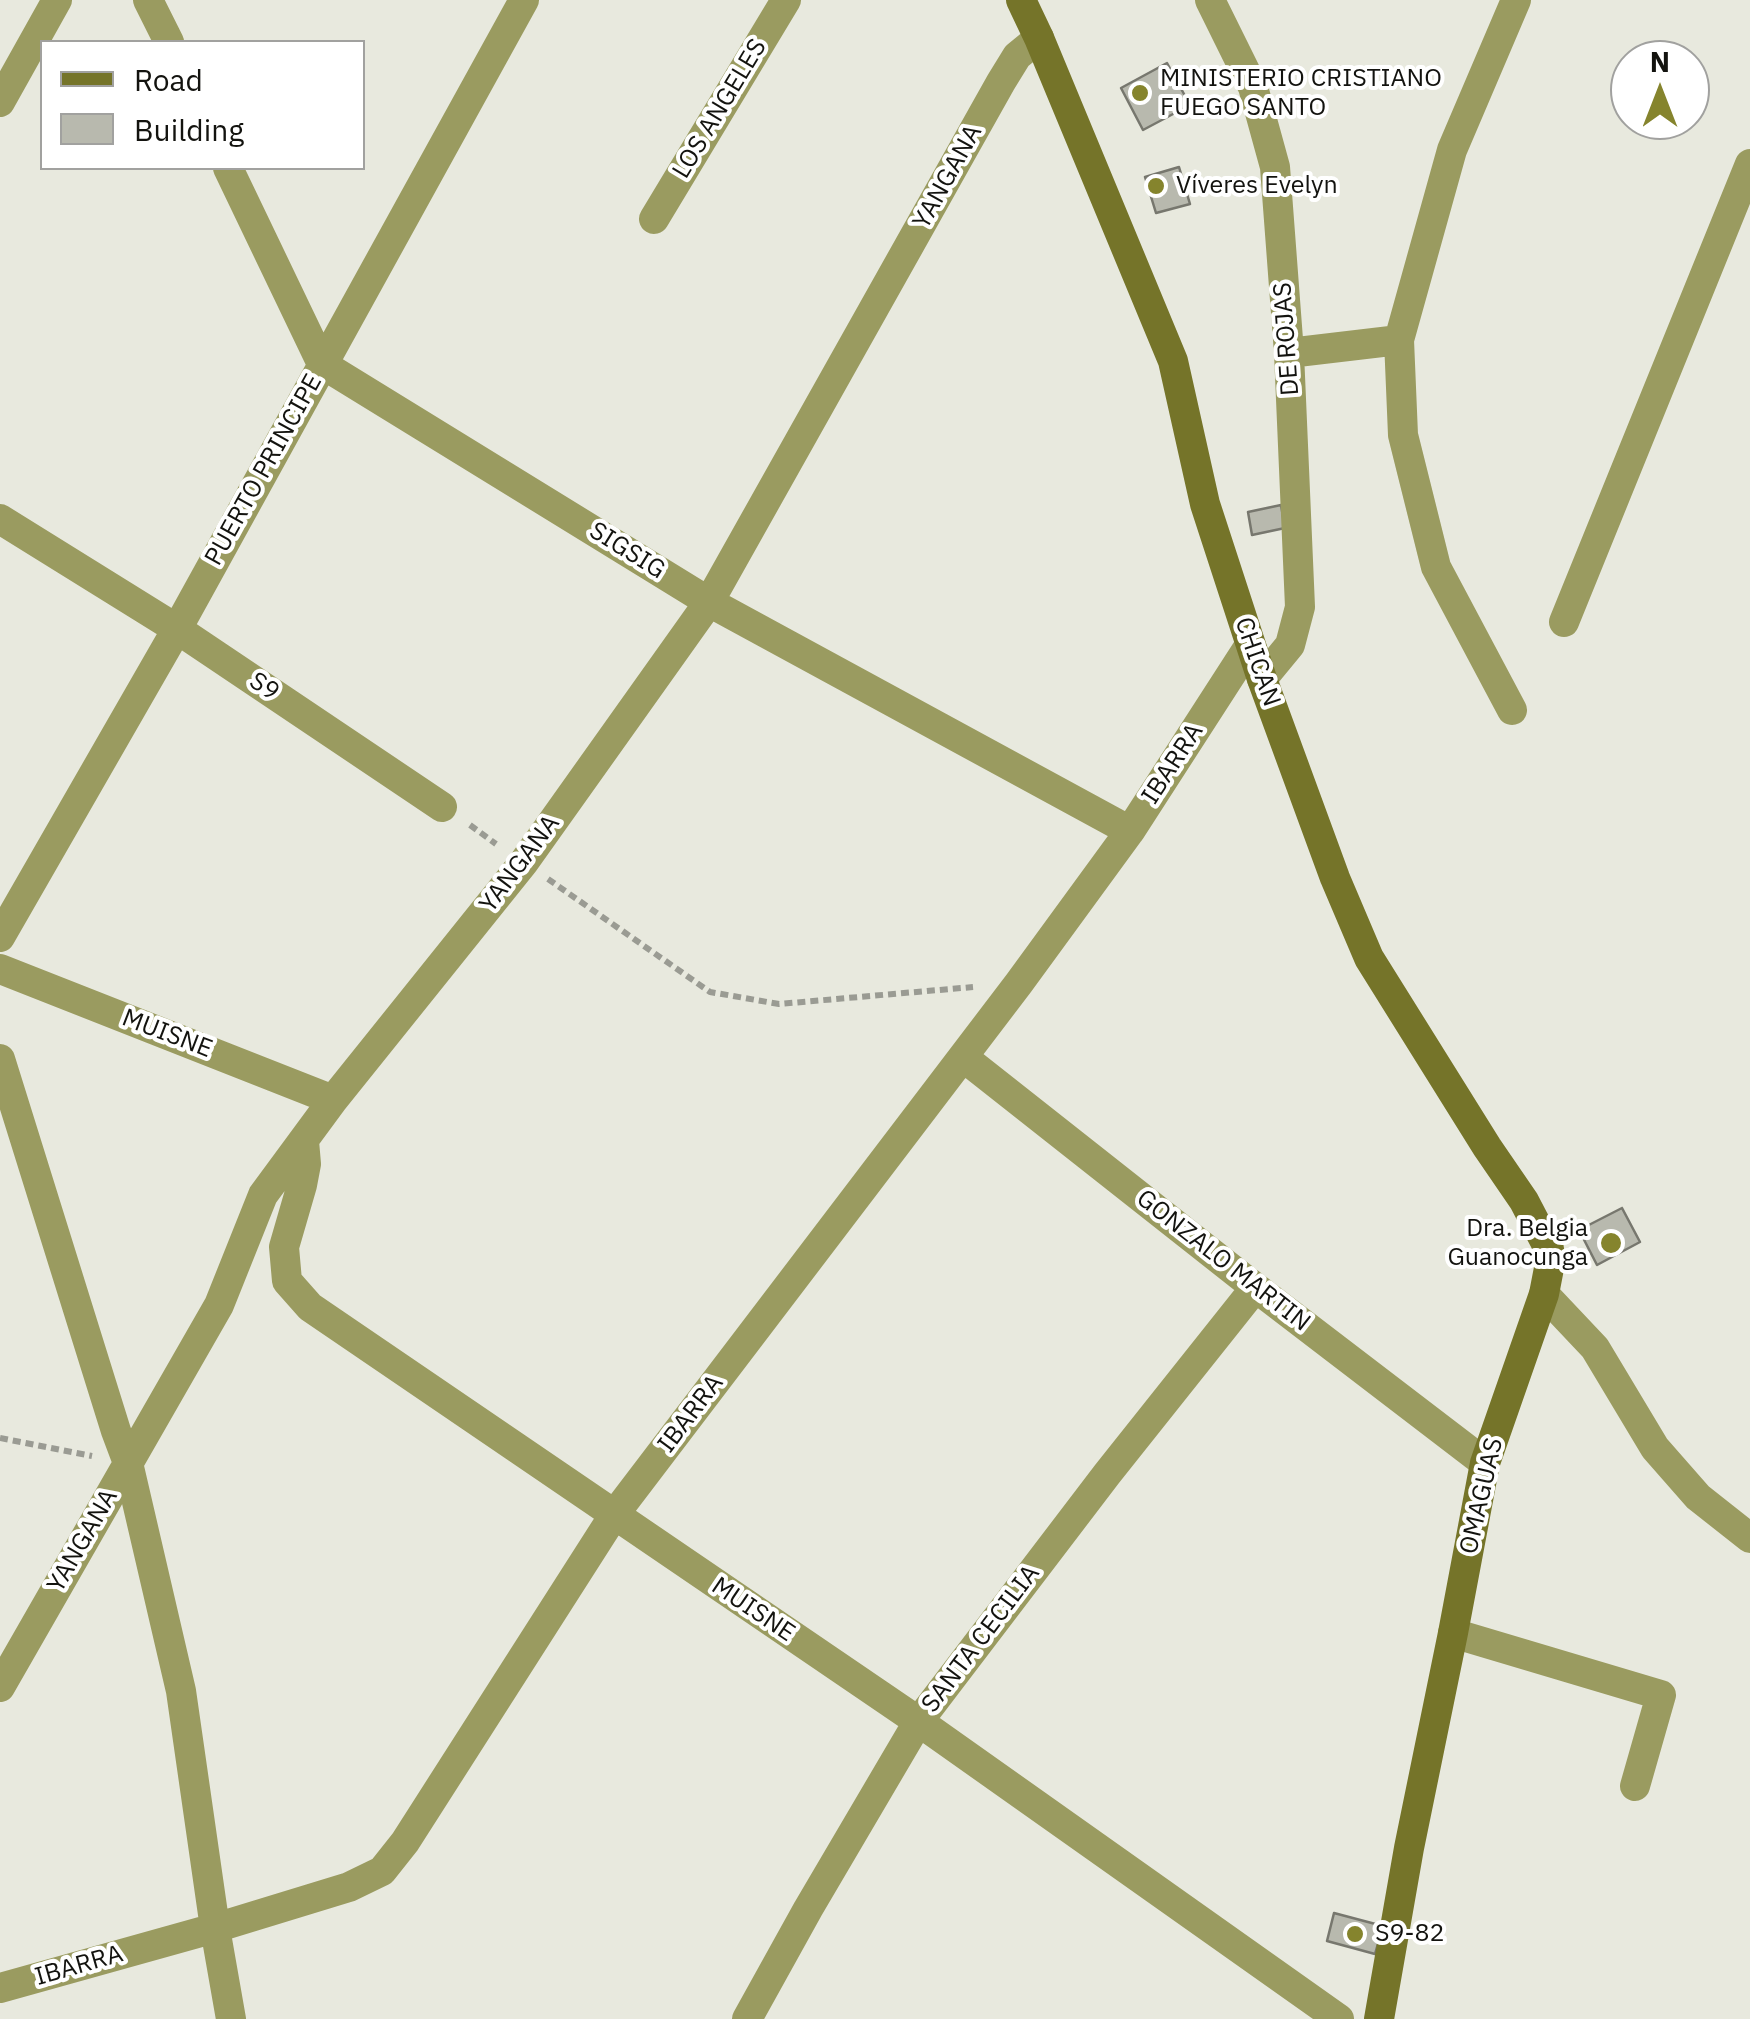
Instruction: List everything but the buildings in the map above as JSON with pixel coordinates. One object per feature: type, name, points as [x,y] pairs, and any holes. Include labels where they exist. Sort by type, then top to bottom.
[{"type":"street","points":[[0,102],[57,0]]},
{"type":"street","points":[[148,0],[168,40]]},
{"type":"street","name":"PUERTO PRINCIPE","points":[[0,936],[177,629],[524,0]]},
{"type":"street","name":"LOS ANGELES","points":[[654,218],[786,0]]},
{"type":"street","name":"CHICAN","points":[[1021,0],[1173,361],[1204,504],[1334,878],[1369,958],[1540,1229],[1550,1262],[1544,1294]]},
{"type":"street","name":"DE ROJAS","points":[[1210,0],[1253,87],[1275,168],[1289,354],[1300,607],[1290,645],[1262,679]]},
{"type":"street","points":[[1512,710],[1436,567],[1403,435],[1399,340],[1452,150],[1516,0]]},
{"type":"street","name":"YANGANA","points":[[0,1687],[219,1305],[263,1196],[333,1100],[524,862],[709,602],[1001,82],[1017,56],[1039,38]]},
{"type":"street","points":[[1564,622],[1750,164]]},
{"type":"street","points":[[229,170],[322,364]]},
{"type":"street","points":[[1289,354],[1399,340]]},
{"type":"street","name":"SIGSIG","points":[[322,364],[709,602],[1130,831]]},
{"type":"street","name":"S9","points":[[0,519],[177,629],[442,807]]},
{"type":"street","name":"IBARRA","points":[[0,1988],[215,1928],[348,1887],[382,1871],[405,1842],[614,1515],[1019,983],[1130,831],[1250,645]]},
{"type":"street","name":"MUISNE","points":[[0,969],[333,1100]]},
{"type":"street","name":"GONZALO MARTIN","points":[[963,1057],[1484,1463]]},
{"type":"street","points":[[0,1060],[128,1463],[181,1691],[231,2019]]},
{"type":"street","name":"MUISNE","points":[[304,1141],[306,1164],[284,1247],[288,1280],[310,1307],[918,1722],[1340,2019]]},
{"type":"street","name":"SANTA CECILIA","points":[[748,2019],[918,1722],[1107,1474],[1256,1288]]},
{"type":"street","points":[[1544,1294],[1594,1348],[1655,1448],[1698,1497],[1750,1538]]},
{"type":"street","name":"OMAGUAS","points":[[1378,2019],[1484,1463],[1544,1294]]},
{"type":"street","points":[[1453,1634],[1661,1695],[1635,1786]]},
{"type":"path","points":[[442,807],[710,992],[778,1004],[1019,983]]},
{"type":"path","points":[[0,1438],[128,1463]]},
{"type":"place","name":"MINISTERIO CRISTIANO FUEGO SANTO","points":[[1140,93]]},
{"type":"place","name":"Víveres Evelyn","points":[[1156,186]]},
{"type":"place","name":"Dra. Belgia Guanocunga","points":[[1611,1243]]},
{"type":"place","name":"S9-82","points":[[1355,1934]]}]
